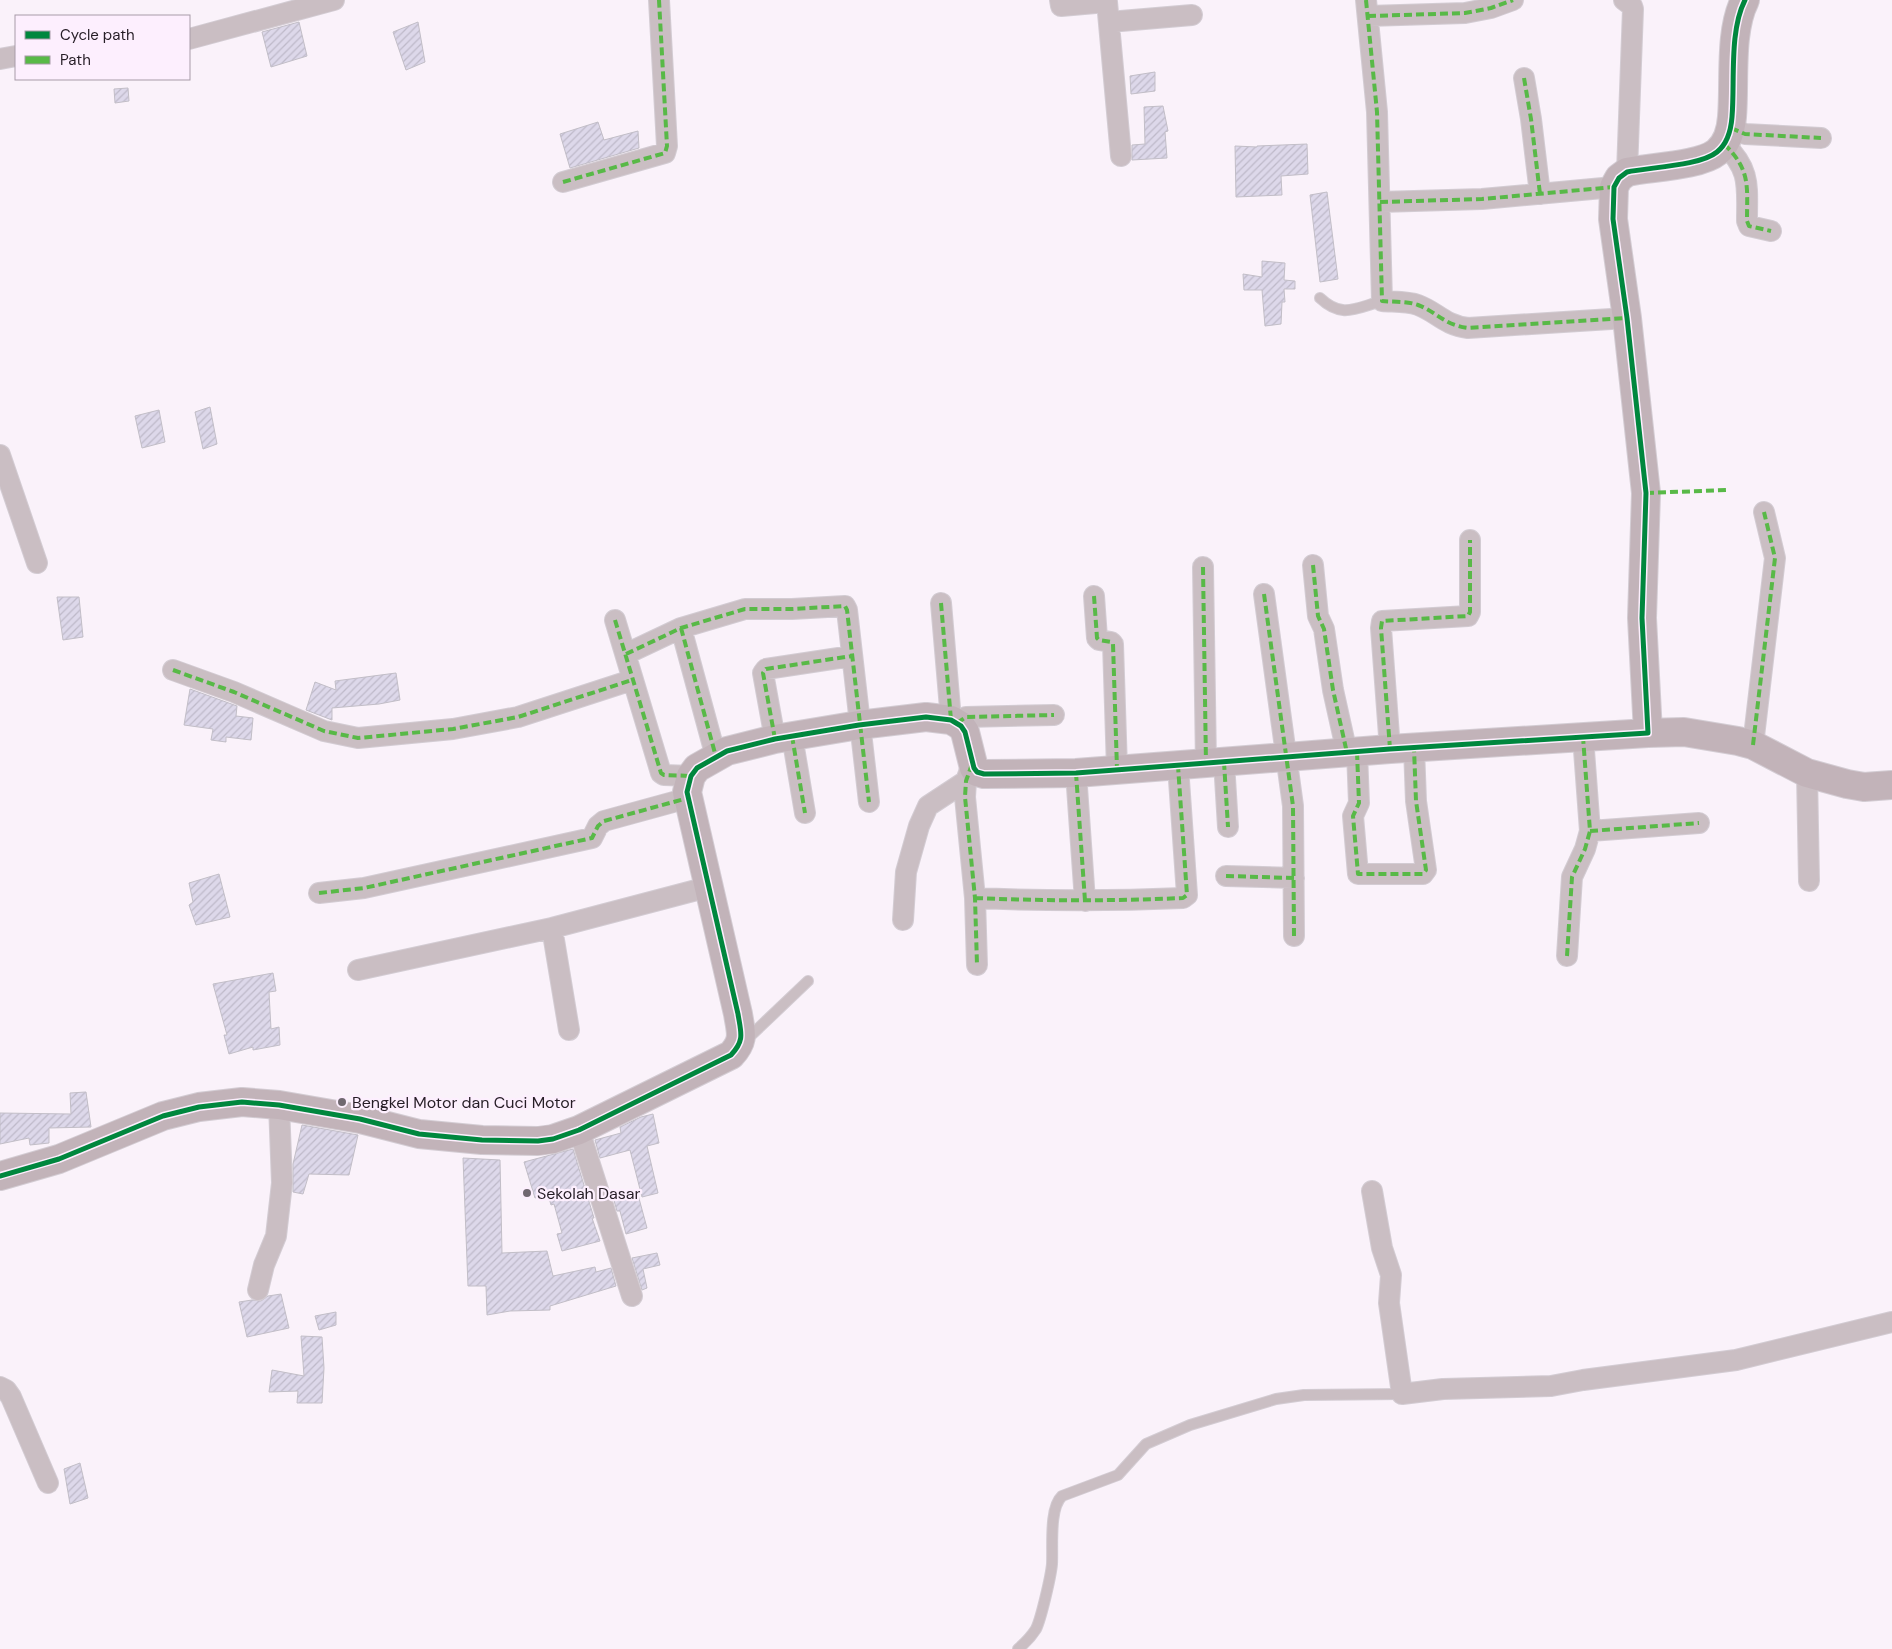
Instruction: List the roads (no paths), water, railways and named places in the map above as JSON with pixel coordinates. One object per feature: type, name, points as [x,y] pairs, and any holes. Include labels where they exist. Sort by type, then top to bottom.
[{"type":"street","points":[[190,39],[334,0]]},
{"type":"street","points":[[563,182],[666,153],[659,0]]},
{"type":"street","points":[[1060,0],[1061,6],[1107,2],[1121,156]]},
{"type":"street","points":[[1513,0],[1491,8],[1470,12],[1367,8],[1377,112],[1382,300],[1417,305],[1441,320],[1457,327],[1468,328],[1627,318]]},
{"type":"street","points":[[1624,0],[1633,9],[1621,179],[1613,219],[1627,318],[1646,493],[1642,618],[1648,734]]},
{"type":"street","points":[[1746,0],[1736,28],[1728,136],[1744,170],[1747,181],[1747,221],[1749,226],[1772,231]]},
{"type":"street","points":[[1109,22],[1192,15]]},
{"type":"street","points":[[0,59],[15,56]]},
{"type":"street","points":[[1524,78],[1540,194]]},
{"type":"street","points":[[1728,136],[1745,134],[1821,138]]},
{"type":"street","points":[[1380,202],[1482,199],[1540,194],[1621,179],[1694,161],[1717,153],[1728,136]]},
{"type":"street","points":[[0,455],[37,563]]},
{"type":"street","points":[[1753,745],[1775,558],[1764,512]]},
{"type":"street","points":[[1313,565],[1318,616],[1324,630],[1333,690],[1352,752],[1359,803],[1353,816],[1358,874],[1423,874],[1426,870],[1416,802],[1402,749],[1381,628],[1382,621],[1468,616],[1470,612],[1470,540]]},
{"type":"street","points":[[1202,567],[1215,763],[1228,827]]},
{"type":"street","points":[[1264,594],[1294,806],[1294,936]]},
{"type":"street","points":[[1094,596],[1097,638],[1113,644],[1117,769]]},
{"type":"street","points":[[941,603],[954,721],[965,732],[969,773],[965,797],[975,898],[977,966]]},
{"type":"street","points":[[626,654],[681,628],[745,609],[845,606],[869,802]]},
{"type":"street","points":[[615,620],[661,773],[689,787]]},
{"type":"street","points":[[681,628],[716,757]]},
{"type":"street","points":[[805,813],[763,673],[766,669],[852,656]]},
{"type":"street","points":[[173,670],[234,692],[324,731],[358,738],[453,729],[518,718],[632,680]]},
{"type":"street","points":[[0,1176],[59,1158],[163,1116],[199,1107],[242,1102],[279,1105],[360,1119],[419,1134],[482,1140],[538,1141],[553,1139],[579,1130],[731,1055],[740,1045],[741,1031],[738,1014],[708,888],[689,787],[701,765],[727,752],[783,738],[859,725],[926,717],[954,721],[966,717],[1054,715]]},
{"type":"street","points":[[903,920],[906,872],[918,826],[928,806],[969,773],[1076,773],[1286,756],[1583,736],[1684,732],[1753,745],[1807,773],[1847,784],[1864,787],[1892,785]]},
{"type":"street","points":[[1567,956],[1572,877],[1585,849],[1590,831],[1583,736]]},
{"type":"street","points":[[975,898],[1085,901],[1183,898],[1187,895],[1178,766]]},
{"type":"street","points":[[1076,773],[1085,901]]},
{"type":"street","points":[[1807,773],[1809,881]]},
{"type":"street","points":[[319,893],[364,888],[592,838],[598,826],[604,821],[689,787]]},
{"type":"street","points":[[1590,831],[1699,823]]},
{"type":"street","points":[[1226,876],[1294,878]]},
{"type":"street","points":[[358,970],[552,928],[708,888]]},
{"type":"street","points":[[552,928],[569,1030]]},
{"type":"street","points":[[258,1290],[264,1265],[276,1236],[280,1201],[282,1183],[279,1105]]},
{"type":"street","points":[[579,1130],[632,1296]]},
{"type":"street","points":[[1372,1191],[1382,1248],[1391,1275],[1389,1303],[1401,1392],[1552,1386],[1736,1360],[1892,1322]]},
{"type":"street","points":[[0,1387],[6,1390],[11,1397],[48,1483]]},
{"type":"lane","points":[[1320,298],[1330,308],[1339,311],[1352,310],[1382,300]]},
{"type":"lane","points":[[740,1045],[808,981]]},
{"type":"lane","points":[[1018,1649],[1025,1644],[1037,1627],[1052,1567],[1056,1504],[1066,1494],[1118,1475],[1146,1444],[1190,1425],[1276,1399],[1304,1395],[1401,1392]]},
{"type":"place","name":"Bengkel Motor dan Cuci Motor","points":[[342,1102]]},
{"type":"place","name":"Sekolah Dasar","points":[[527,1193]]}]
